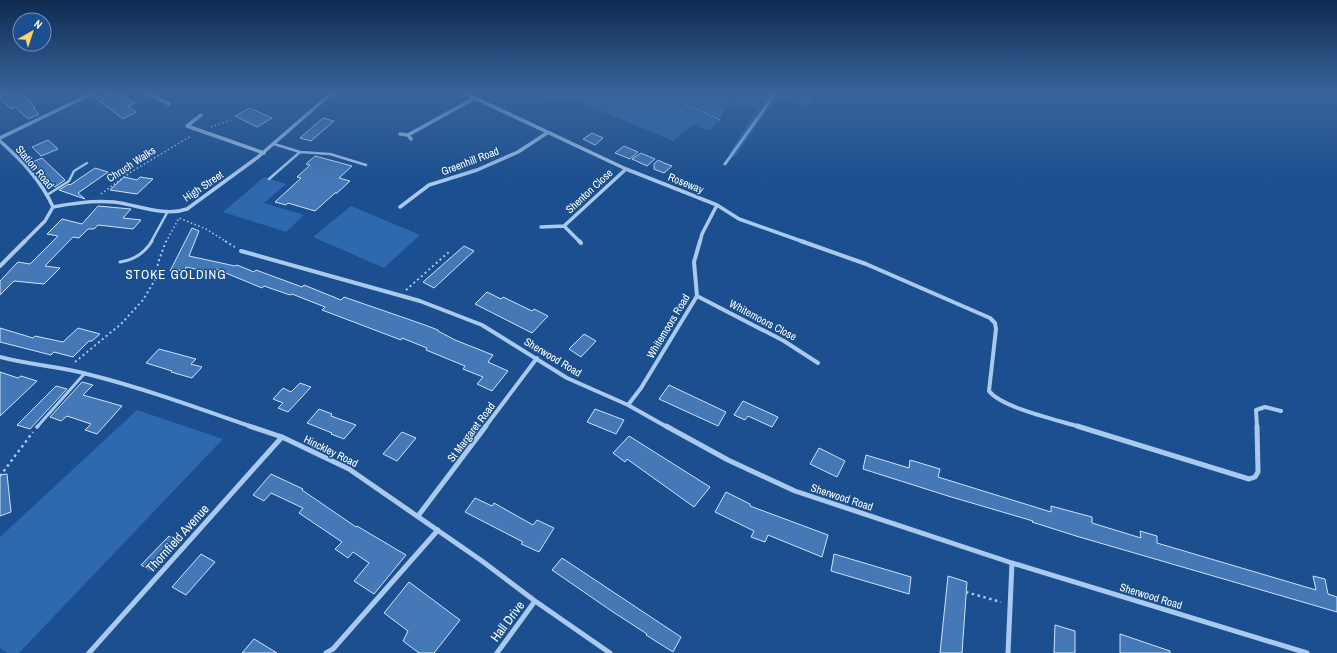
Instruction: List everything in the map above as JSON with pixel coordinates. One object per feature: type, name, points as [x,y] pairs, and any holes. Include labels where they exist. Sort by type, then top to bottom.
[{"type":"street","points":[[0,139],[35,121]]},
{"type":"street","points":[[193,121],[187,126],[264,153]]},
{"type":"street","name":"High Street","points":[[53,207],[74,202],[94,200],[178,212],[190,207],[228,181],[264,153],[300,121]]},
{"type":"street","points":[[400,134],[408,135],[432,121]]},
{"type":"street","name":"Roseway","points":[[522,121],[626,169],[717,205],[739,219],[866,264],[982,314],[995,323],[989,391],[992,396],[998,400],[1013,406],[1249,479],[1255,477],[1258,472],[1256,410],[1260,407],[1268,407],[1281,411]]},
{"type":"street","name":"Greenhill Road","points":[[400,207],[430,185],[477,170],[518,152],[547,133]]},
{"type":"street","points":[[408,135],[411,139]]},
{"type":"street","name":"Station Road","points":[[0,139],[18,157],[47,195],[53,207]]},
{"type":"street","name":"Shenton Close","points":[[564,226],[626,169]]},
{"type":"street","name":"Whitemoors Road","points":[[628,406],[641,388],[697,296],[694,262],[702,234],[717,205]]},
{"type":"street","points":[[0,266],[45,221],[53,207]]},
{"type":"street","points":[[541,227],[564,226],[581,243]]},
{"type":"street","name":"Sherwood Road","points":[[241,251],[420,301],[482,325],[567,378],[628,406],[728,460],[795,491],[1012,563],[1307,653]]},
{"type":"street","name":"Whitemoors Close","points":[[697,296],[784,341],[818,363]]},
{"type":"street","name":"Hinckley Road","points":[[0,357],[21,363],[84,373],[170,398],[282,438],[349,469],[482,561],[535,601],[610,653]]},
{"type":"street","name":"St Margaret Road","points":[[418,516],[537,358]]},
{"type":"street","name":"Thornfield Avenue","points":[[89,653],[282,438]]},
{"type":"street","points":[[326,653],[333,649],[438,530]]},
{"type":"street","points":[[1008,653],[1012,563]]},
{"type":"street","name":"Hall Drive","points":[[497,653],[535,601]]},
{"type":"lane","points":[[274,144],[300,152],[330,154],[366,164]]},
{"type":"lane","points":[[269,179],[300,152]]},
{"type":"lane","points":[[47,195],[69,181],[74,171],[87,163]]},
{"type":"lane","points":[[120,262],[127,262],[138,258],[144,252],[155,237],[168,211]]},
{"type":"lane","points":[[37,427],[84,373]]},
{"type":"path","name":"Chruch Walks","points":[[94,200],[112,184],[200,130],[226,121]]},
{"type":"path","points":[[66,370],[105,340],[148,293],[156,279],[158,264],[170,231],[179,218],[206,229],[241,251]]},
{"type":"path","points":[[398,296],[450,250]]},
{"type":"path","points":[[0,476],[37,427]]},
{"type":"path","points":[[966,592],[1010,605]]},
{"type":"shaded area","points":[[626,121],[717,121],[710,131],[693,125],[673,141]]},
{"type":"shaded area","points":[[749,121],[759,121],[735,157],[729,154]]},
{"type":"shaded area","points":[[264,177],[286,184],[264,203],[304,215],[286,232],[223,212]]},
{"type":"shaded area","points":[[351,206],[420,235],[384,268],[313,237]]},
{"type":"shaded area","points":[[137,410],[223,439],[19,653],[8,653],[0,648],[0,537]]},
{"type":"building","points":[[246,121],[266,121],[257,127]]},
{"type":"building","points":[[319,121],[333,121],[311,141],[300,138]]},
{"type":"building","points":[[592,133],[603,138],[595,145],[583,139]]},
{"type":"building","points":[[48,140],[58,149],[41,156],[32,147]]},
{"type":"building","points":[[624,146],[638,152],[630,159],[615,153]]},
{"type":"building","points":[[641,153],[655,159],[647,166],[632,159]]},
{"type":"building","points":[[315,156],[352,166],[339,178],[350,181],[315,211],[288,203],[286,205],[275,202],[301,178],[297,177],[310,165],[306,164]]},
{"type":"building","points":[[42,158],[65,180],[55,187],[45,178],[32,162]]},
{"type":"building","points":[[658,160],[672,166],[664,173],[654,169],[654,164]]},
{"type":"building","points":[[95,168],[108,172],[78,193],[85,199],[59,190],[69,184],[70,185]]},
{"type":"building","points":[[124,177],[137,180],[140,177],[153,179],[137,194],[110,190]]},
{"type":"building","points":[[98,206],[131,209],[123,218],[141,220],[133,229],[98,225],[94,229],[88,229],[79,238],[73,237],[45,266],[60,268],[44,284],[14,281],[0,295],[0,281],[18,262],[30,264],[58,236],[47,234],[62,219],[82,224]]},
{"type":"building","points":[[192,228],[199,231],[189,256],[235,266],[237,265],[254,272],[256,270],[302,287],[304,285],[341,300],[344,297],[425,325],[438,330],[455,340],[493,355],[488,362],[508,371],[492,391],[477,384],[483,377],[463,369],[465,366],[426,350],[427,348],[402,338],[401,340],[322,310],[325,307],[292,294],[290,295],[264,286],[262,288],[216,269],[213,273],[186,267],[185,270],[170,271]]},
{"type":"building","points":[[464,246],[474,251],[434,288],[423,282]]},
{"type":"building","points":[[487,292],[501,299],[503,297],[532,311],[534,309],[548,316],[532,333],[475,304]]},
{"type":"building","points":[[0,328],[33,338],[35,336],[63,342],[78,328],[100,334],[92,341],[89,341],[73,357],[54,352],[51,355],[0,342]]},
{"type":"building","points":[[584,334],[596,341],[581,357],[569,349]]},
{"type":"building","points":[[159,349],[196,359],[191,364],[202,367],[192,378],[146,363]]},
{"type":"building","points":[[0,372],[18,378],[21,376],[37,381],[0,416]]},
{"type":"building","points":[[82,382],[93,385],[83,395],[122,406],[97,434],[85,430],[91,424],[67,416],[61,421],[50,417]]},
{"type":"building","points":[[300,383],[311,387],[288,412],[278,408],[283,403],[273,399],[283,388],[291,392]]},
{"type":"building","points":[[669,385],[726,412],[718,426],[659,399]]},
{"type":"building","points":[[56,386],[67,389],[30,429],[17,425]]},
{"type":"building","points":[[743,401],[778,417],[772,427],[748,416],[745,420],[734,415]]},
{"type":"building","points":[[319,409],[332,414],[331,416],[356,425],[344,439],[307,423]]},
{"type":"building","points":[[595,409],[624,420],[616,434],[587,422]]},
{"type":"building","points":[[402,432],[416,438],[397,461],[383,454]]},
{"type":"building","points":[[629,436],[710,487],[694,507],[627,459],[625,462],[613,453]]},
{"type":"building","points":[[819,448],[845,461],[837,477],[810,464]]},
{"type":"building","points":[[866,455],[909,468],[910,460],[940,469],[938,477],[1051,512],[1051,506],[1092,517],[1092,523],[1141,538],[1140,531],[1157,536],[1157,543],[1316,590],[1313,576],[1325,579],[1328,594],[1337,597],[1337,612],[1076,536],[1032,522],[1033,521],[863,469]]},
{"type":"building","points":[[7,474],[11,512],[0,516],[0,475]]},
{"type":"building","points":[[271,474],[303,489],[302,490],[356,527],[357,526],[406,555],[374,594],[354,581],[369,563],[353,552],[348,558],[335,549],[342,542],[299,513],[303,508],[271,493],[264,501],[253,495]]},
{"type":"building","points":[[726,492],[750,504],[750,506],[828,535],[822,557],[768,535],[765,542],[751,537],[754,531],[715,512]]},
{"type":"building","points":[[475,498],[492,506],[494,503],[533,525],[537,520],[554,528],[539,552],[521,544],[523,542],[465,512]]},
{"type":"building","points":[[169,536],[179,542],[152,571],[141,565]]},
{"type":"building","points":[[201,554],[215,562],[186,595],[172,587]]},
{"type":"building","points":[[834,554],[911,577],[909,594],[831,571]]},
{"type":"building","points":[[562,558],[681,637],[673,652],[552,570]]},
{"type":"building","points":[[948,576],[967,582],[962,653],[940,653]]},
{"type":"building","points":[[409,582],[460,620],[434,653],[419,653],[403,641],[408,631],[384,613]]},
{"type":"building","points":[[1055,625],[1075,631],[1075,653],[1054,653]]},
{"type":"building","points":[[1120,634],[1170,651],[1170,653],[1120,653]]},
{"type":"building","points":[[254,639],[277,653],[242,653]]},
{"type":"waterway","points":[[725,164],[755,121]]},
{"type":"district","name":"STOKE GOLDING","points":[[176,274]]}]
